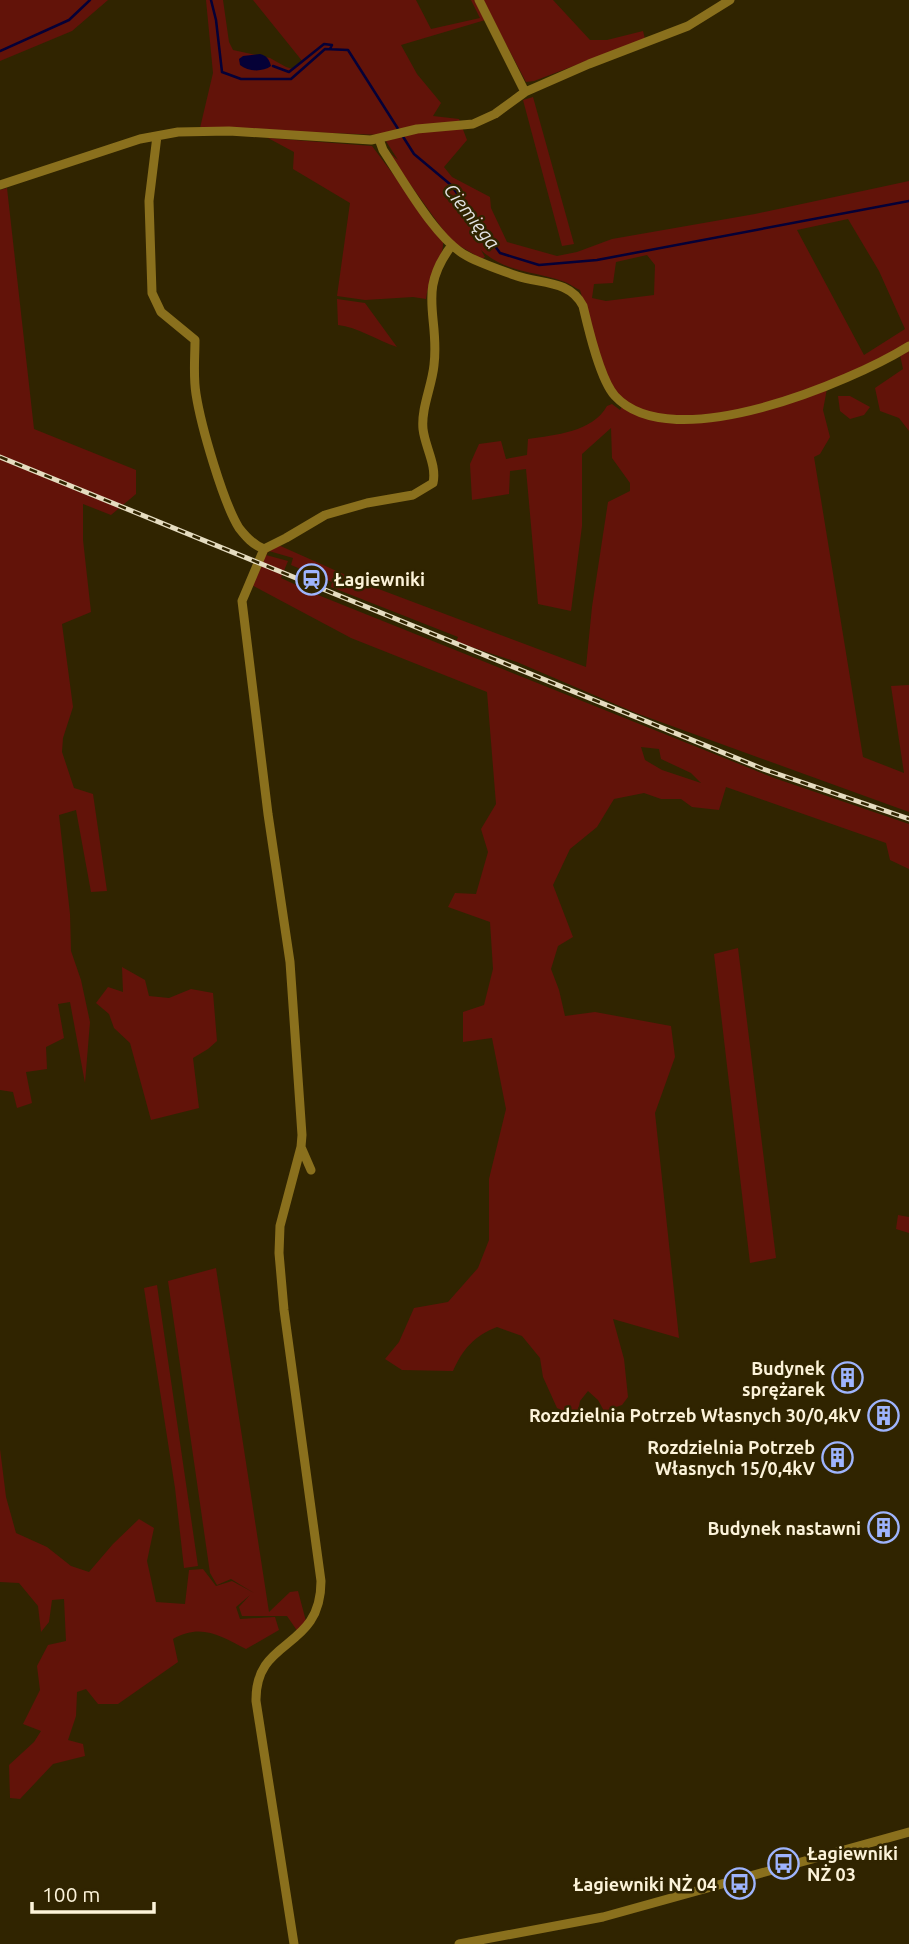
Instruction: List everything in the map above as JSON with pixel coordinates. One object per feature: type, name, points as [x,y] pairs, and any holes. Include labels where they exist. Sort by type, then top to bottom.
[{"type":"street","points":[[479,0],[525,92]]},
{"type":"street","points":[[0,185],[157,136],[208,131],[379,139],[417,129],[473,124],[495,114],[525,92],[688,26],[730,0]]},
{"type":"street","points":[[157,136],[148,213],[152,293],[162,312],[195,340],[194,371],[198,405],[223,491],[239,527],[251,542],[264,549]]},
{"type":"street","points":[[379,139],[383,150],[438,230],[452,245],[465,255],[491,266],[524,278],[563,286],[573,292],[583,306],[609,389],[628,406],[659,416],[714,417],[774,405],[845,379],[909,346]]},
{"type":"street","points":[[293,1944],[256,1693],[263,1666],[308,1627],[316,1613],[321,1590],[284,1310],[278,1241],[285,1202],[301,1146],[302,1108],[290,962],[268,814],[242,601],[264,549],[326,515],[367,503],[413,495],[433,482],[433,466],[423,427],[435,356],[430,292],[438,267],[452,245]]},
{"type":"street","points":[[301,1146],[312,1170]]},
{"type":"street","points":[[459,1944],[603,1917],[909,1832]]},
{"type":"shaded area","points":[[0,0],[108,0],[72,31],[0,61]]},
{"type":"shaded area","points":[[206,0],[223,0],[229,42],[233,50],[270,58],[293,69],[303,62],[253,0],[416,0],[431,29],[480,18],[471,0],[553,0],[590,40],[607,40],[643,31],[645,39],[526,82],[492,18],[401,45],[417,74],[441,103],[433,116],[459,119],[467,140],[444,167],[452,177],[490,197],[491,208],[507,242],[557,256],[612,239],[755,214],[909,181],[909,342],[828,383],[823,410],[830,437],[820,454],[814,457],[863,757],[904,773],[891,686],[909,685],[909,812],[636,713],[517,662],[456,642],[458,637],[331,587],[332,582],[291,565],[293,558],[269,551],[266,555],[288,561],[281,578],[318,595],[774,778],[909,824],[909,869],[890,860],[886,843],[726,787],[719,810],[692,807],[681,799],[661,799],[644,793],[614,799],[597,827],[570,849],[553,885],[573,937],[558,946],[551,969],[565,1016],[595,1012],[671,1026],[675,1057],[655,1113],[679,1338],[613,1319],[624,1359],[628,1397],[622,1405],[604,1411],[598,1400],[588,1391],[580,1401],[577,1417],[557,1408],[543,1377],[540,1358],[522,1336],[497,1327],[470,1344],[453,1371],[402,1370],[385,1359],[399,1342],[414,1308],[448,1302],[478,1268],[489,1240],[489,1179],[506,1109],[492,1038],[463,1042],[463,1012],[484,1005],[493,969],[490,922],[448,907],[455,893],[476,894],[488,852],[481,829],[496,804],[487,692],[351,638],[250,584],[264,549],[276,544],[368,585],[586,667],[608,502],[630,491],[630,483],[612,458],[611,428],[582,454],[582,526],[571,611],[538,604],[526,469],[510,471],[509,494],[472,500],[470,464],[479,444],[501,441],[506,459],[527,455],[528,439],[561,434],[583,427],[601,415],[607,406],[612,404],[620,410],[625,401],[616,392],[602,365],[580,290],[554,278],[500,263],[481,250],[485,257],[482,259],[451,241],[384,148],[398,160],[382,135],[200,128],[213,73]],"holes":[[[848,219],[879,271],[905,329],[864,355],[797,230]],[[647,255],[655,265],[654,295],[606,301],[592,298],[594,284],[613,283],[616,262]],[[641,747],[659,749],[661,759],[691,773],[701,783],[662,770],[645,760]]]},
{"type":"shaded area","points":[[260,54],[267,58],[271,66],[256,70],[240,65],[239,59],[243,56]]},
{"type":"shaded area","points":[[533,97],[574,244],[562,246],[523,100]]},
{"type":"shaded area","points":[[268,138],[372,146],[443,241],[426,299],[413,297],[365,300],[337,296],[350,203],[293,169],[294,152]]},
{"type":"shaded area","points":[[7,188],[34,429],[136,470],[136,494],[111,515],[83,504],[83,540],[91,612],[62,624],[73,707],[63,738],[62,752],[74,788],[93,794],[107,891],[91,892],[76,810],[59,815],[70,914],[71,951],[81,980],[90,1022],[85,1083],[70,1002],[58,1004],[64,1038],[46,1047],[47,1069],[26,1072],[32,1103],[17,1108],[13,1092],[0,1090],[0,190]]},
{"type":"shaded area","points":[[337,299],[365,303],[397,347],[338,325]]},
{"type":"shaded area","points":[[909,349],[909,431],[899,418],[880,411],[875,388],[903,369],[900,355]]},
{"type":"shaded area","points":[[838,396],[850,396],[870,407],[864,415],[850,419],[840,411]]},
{"type":"shaded area","points":[[738,948],[776,1258],[750,1263],[714,954]]},
{"type":"shaded area","points":[[122,967],[145,980],[149,996],[169,998],[191,989],[213,993],[217,1041],[193,1058],[199,1108],[151,1120],[130,1043],[114,1028],[109,1014],[96,1003],[108,987],[123,992]]},
{"type":"shaded area","points":[[898,1215],[909,1217],[909,1233],[896,1229]]},
{"type":"shaded area","points":[[216,1268],[269,1612],[290,1592],[298,1591],[307,1625],[298,1632],[287,1616],[242,1616],[239,1607],[250,1595],[236,1607],[240,1619],[275,1617],[279,1630],[246,1649],[211,1633],[183,1634],[173,1639],[178,1662],[118,1704],[98,1704],[86,1689],[77,1692],[76,1716],[68,1740],[83,1744],[85,1756],[53,1764],[20,1799],[10,1798],[9,1765],[34,1742],[41,1731],[23,1724],[40,1690],[37,1666],[48,1645],[66,1641],[64,1599],[52,1600],[49,1622],[41,1632],[38,1606],[19,1583],[0,1582],[0,1449],[6,1497],[16,1533],[47,1547],[71,1566],[89,1572],[139,1519],[154,1528],[147,1561],[156,1602],[185,1604],[189,1570],[203,1569],[216,1586],[232,1581],[254,1593],[231,1579],[217,1585],[210,1573],[168,1281]]},
{"type":"shaded area","points":[[157,1285],[198,1566],[184,1568],[175,1488],[144,1288]]},
{"type":"waterway","name":"Ciemięga","points":[[0,51],[69,20],[90,0]]},
{"type":"waterway","name":"Ciemięga","points":[[211,0],[222,72],[241,79],[291,79],[325,49],[348,50],[414,154],[451,185],[500,253],[539,265],[597,260],[909,201]]},
{"type":"waterway","points":[[273,66],[289,72],[324,44],[332,45],[330,49]]},
{"type":"railway","points":[[0,457],[763,769],[909,819]]},
{"type":"place","name":"Łagiewniki","points":[[311,579]]},
{"type":"place","name":"Budynek sprężarek","points":[[848,1378]]},
{"type":"place","name":"Rozdzielnia Potrzeb Własnych 30/0,4kV","points":[[884,1415]]},
{"type":"place","name":"Rozdzielnia Potrzeb Własnych 15/0,4kV","points":[[838,1457]]},
{"type":"place","name":"Budynek nastawni","points":[[884,1528]]},
{"type":"place","name":"Łagiewniki NŻ 03","points":[[784,1863]]},
{"type":"place","name":"Łagiewniki NŻ 04","points":[[740,1884]]}]
